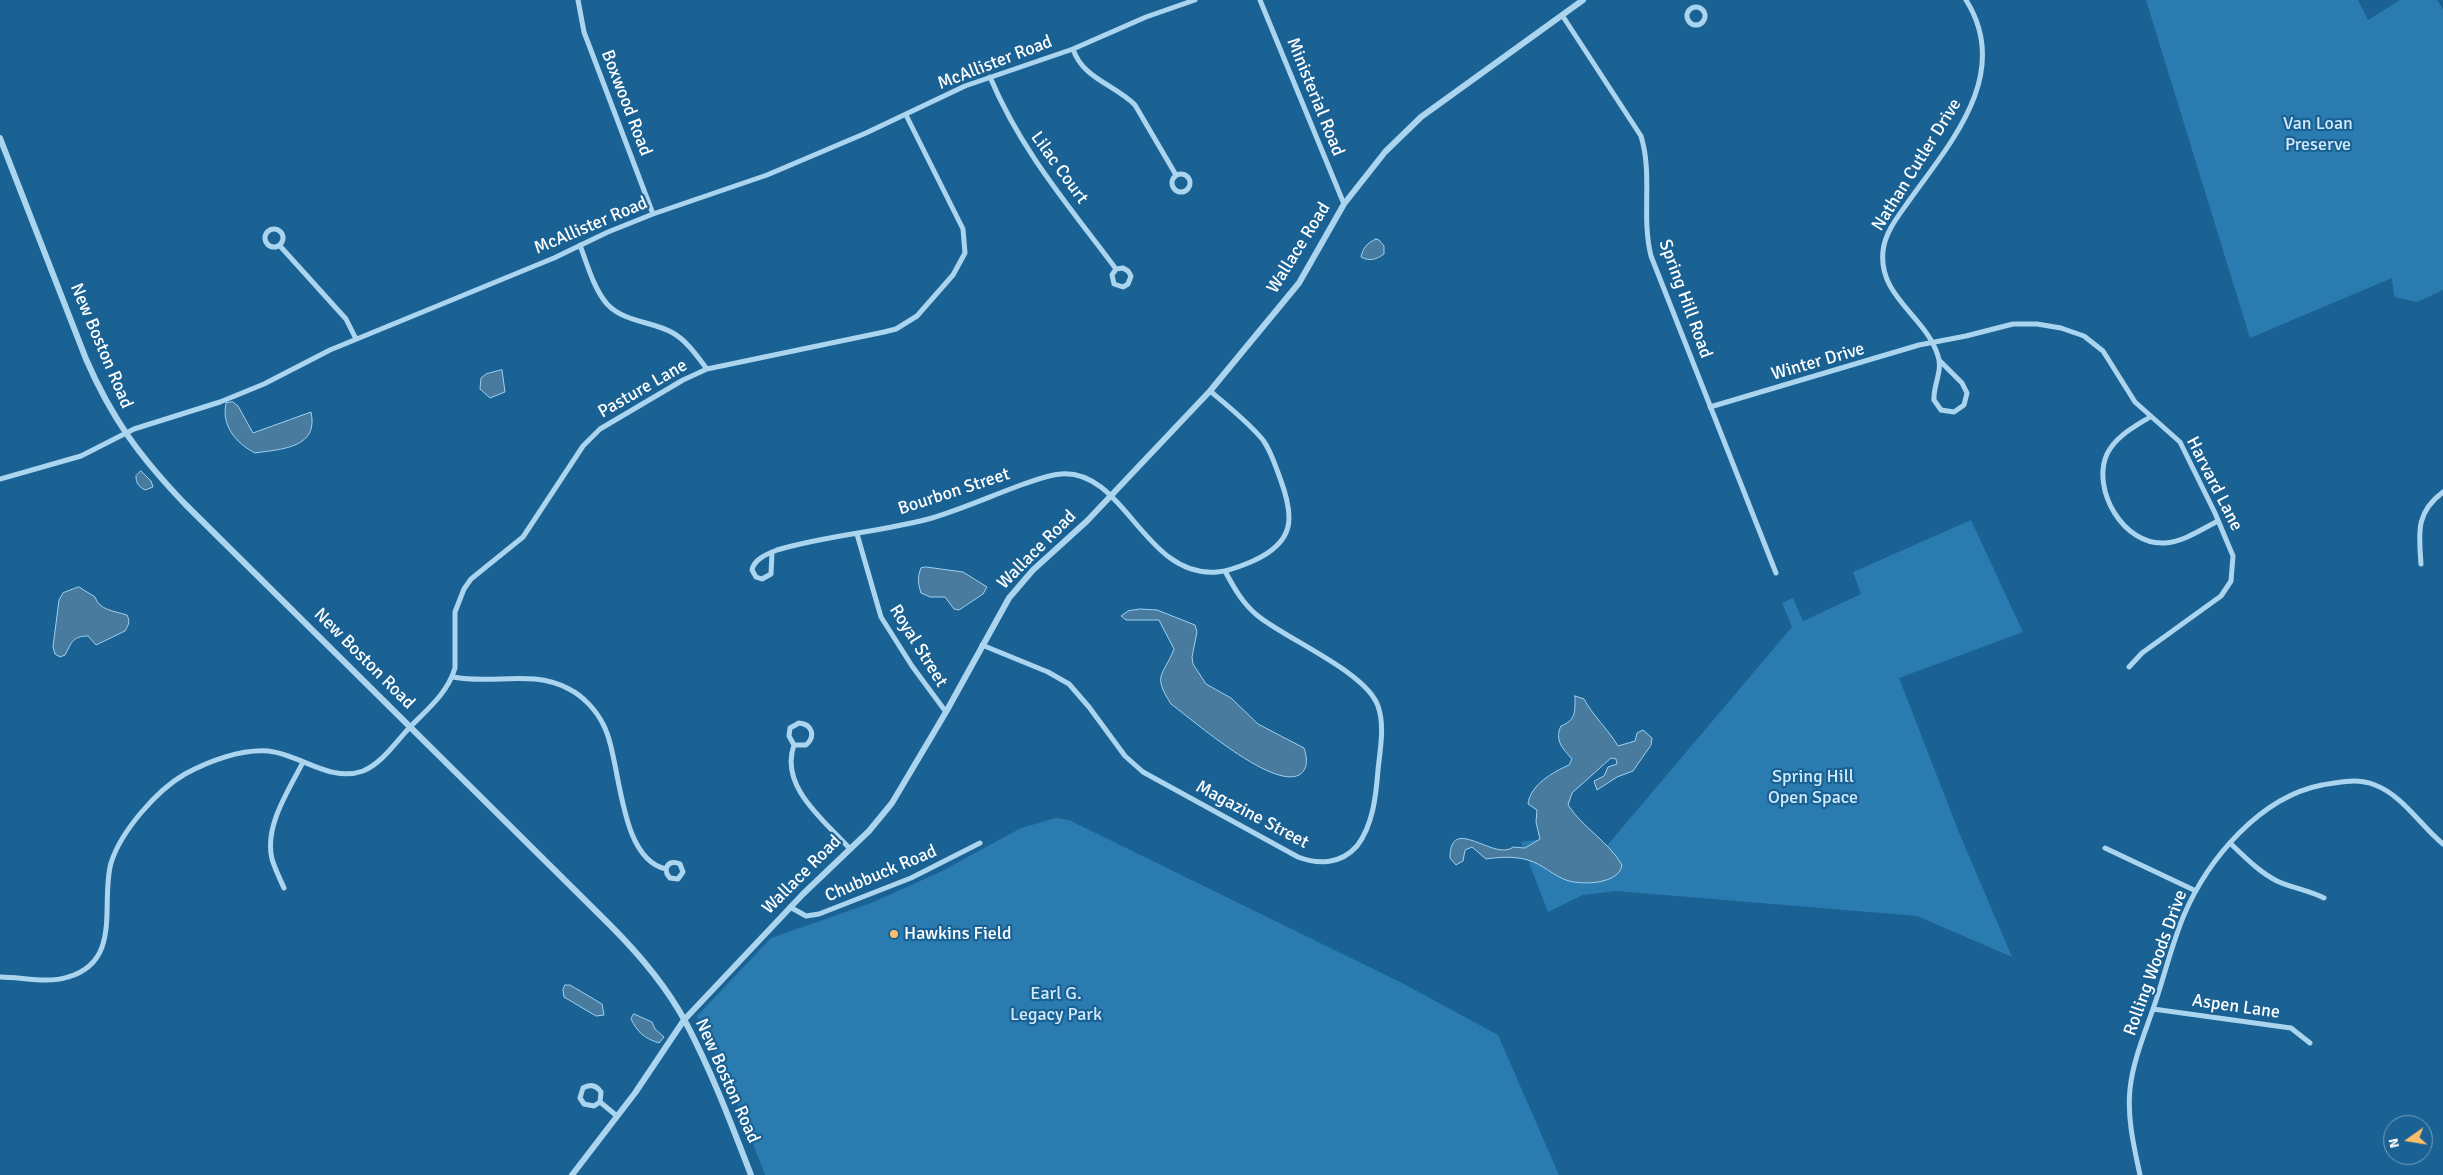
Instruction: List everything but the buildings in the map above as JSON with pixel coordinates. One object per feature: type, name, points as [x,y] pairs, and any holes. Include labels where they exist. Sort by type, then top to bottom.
[{"type":"street","name":"Boxwood Road","points":[[578,0],[584,32],[653,214]]},
{"type":"street","name":"McAllister Road","points":[[0,479],[81,456],[124,434],[220,402],[264,384],[320,354],[653,214],[767,175],[906,115],[965,86],[1073,48],[1146,17],[1195,0]]},
{"type":"street","name":"Ministerial Road","points":[[1260,0],[1344,204]]},
{"type":"street","name":"Wallace Road","points":[[572,1175],[617,1116],[684,1020],[790,907],[850,849],[892,803],[946,712],[999,613],[1020,584],[1074,534],[1210,391],[1299,283],[1344,204],[1384,152],[1406,129],[1583,0]]},
{"type":"street","points":[[1696,7],[1697,0]]},
{"type":"street","name":"Nathan Cutler Drive","points":[[1940,361],[1934,400],[1942,410],[1954,412],[1964,405],[1967,393],[1962,382],[1940,361],[1932,342],[1922,326],[1901,304],[1888,284],[1883,267],[1883,248],[1892,226],[1957,132],[1972,106],[1979,82],[1981,41],[1977,23],[1966,0]]},
{"type":"street","name":"Spring Hill Road","points":[[1562,15],[1641,136],[1646,159],[1647,232],[1650,252],[1776,573]]},
{"type":"street","points":[[1073,48],[1078,62],[1085,71],[1126,96],[1135,105],[1176,175]]},
{"type":"street","name":"Lilac Court","points":[[990,77],[1002,106],[1022,142],[1116,269]]},
{"type":"street","name":"Pasture Lane","points":[[0,977],[66,978],[88,967],[96,958],[106,936],[111,864],[115,853],[150,803],[177,779],[210,763],[257,751],[281,753],[339,774],[363,771],[383,757],[442,694],[452,677],[455,668],[455,612],[460,596],[471,579],[523,537],[579,450],[591,437],[646,401],[707,369],[896,329],[917,316],[953,275],[964,253],[963,229],[906,115]]},
{"type":"street","name":"New Boston Road","points":[[0,138],[86,359],[107,404],[124,434],[164,482],[616,931],[657,980],[684,1020],[713,1078],[751,1175]]},
{"type":"street","points":[[580,245],[598,289],[607,304],[616,312],[627,317],[673,333],[687,344],[707,369]]},
{"type":"street","points":[[280,246],[346,319],[356,339]]},
{"type":"street","name":"Harvard Lane","points":[[1932,342],[1966,336],[2013,324],[2037,324],[2073,331],[2084,336],[2103,351],[2128,393],[2150,417],[2172,434],[2187,452],[2233,556],[2233,569],[2228,586],[2217,600],[2142,653],[2129,667]]},
{"type":"street","name":"Winter Drive","points":[[1710,407],[1932,342]]},
{"type":"street","points":[[1111,496],[1131,520],[1170,558],[1191,569],[1210,572],[1225,571],[1261,557],[1281,543],[1287,532],[1289,508],[1282,484],[1266,445],[1246,423],[1210,391]]},
{"type":"street","points":[[2150,417],[2119,438],[2106,458],[2104,482],[2120,522],[2137,538],[2161,543],[2179,540],[2218,521]]},
{"type":"street","name":"Bourbon Street","points":[[772,552],[771,574],[762,579],[756,577],[752,570],[754,562],[772,552],[932,518],[1027,483],[1062,474],[1074,475],[1093,482],[1111,496]]},
{"type":"street","points":[[2421,564],[2419,530],[2421,518],[2426,508],[2443,492]]},
{"type":"street","name":"Royal Street","points":[[857,534],[880,617],[912,666],[946,712]]},
{"type":"street","name":"Magazine Street","points":[[982,645],[1048,672],[1068,684],[1125,756],[1143,772],[1298,857],[1322,863],[1334,861],[1354,848],[1362,839],[1371,816],[1380,744],[1378,708],[1374,696],[1356,679],[1258,617],[1242,599],[1225,571]]},
{"type":"street","points":[[452,677],[474,681],[522,678],[546,680],[570,689],[585,700],[597,714],[608,736],[624,810],[635,839],[654,864],[666,869]]},
{"type":"street","points":[[794,745],[802,746],[810,743],[812,735],[807,724],[799,723],[790,728],[789,736],[794,745],[791,767],[794,782],[807,801],[850,849]]},
{"type":"street","points":[[284,888],[272,859],[271,843],[276,819],[303,762]]},
{"type":"street","name":"Rolling Woods Drive","points":[[2140,1175],[2130,1123],[2130,1088],[2138,1053],[2177,933],[2196,891],[2214,863],[2231,844],[2261,813],[2281,799],[2316,786],[2351,781],[2375,785],[2386,790],[2443,844]]},
{"type":"street","name":"Chubbuck Road","points":[[790,907],[806,916],[818,914],[911,878],[980,842]]},
{"type":"street","points":[[2231,844],[2262,872],[2278,881],[2308,889],[2324,898]]},
{"type":"street","points":[[2105,848],[2196,891]]},
{"type":"street","name":"Aspen Lane","points":[[2153,1009],[2291,1028],[2310,1043]]},
{"type":"street","points":[[586,1086],[596,1087],[601,1092],[600,1102],[594,1106],[584,1104],[580,1098],[581,1091],[586,1086]]},
{"type":"street","points":[[600,1102],[617,1116]]},
{"type":"green space","name":"Van Loan Preserve","points":[[2146,0],[2358,0],[2368,20],[2400,0],[2437,0],[2443,9],[2443,290],[2417,302],[2394,297],[2392,278],[2250,338]]},
{"type":"green space","name":"Spring Hill Open Space","points":[[1971,520],[2023,632],[1899,678],[1958,830],[2012,957],[1917,916],[1616,891],[1583,895],[1548,912],[1521,842],[1566,836],[1599,855],[1792,627],[1782,603],[1793,598],[1803,621],[1861,594],[1853,572]]},
{"type":"green space","name":"Earl G. Legacy Park","points":[[1056,818],[1069,820],[1404,984],[1498,1035],[1559,1175],[765,1175],[728,1080],[697,1016],[771,938],[871,903],[940,872],[1021,828]]},
{"type":"shaded area","points":[[1376,239],[1384,246],[1384,254],[1373,259],[1361,257],[1366,246]]},
{"type":"shaded area","points":[[502,370],[505,392],[490,398],[480,389],[481,378],[486,374]]},
{"type":"shaded area","points":[[233,402],[238,406],[253,433],[311,412],[312,424],[309,433],[304,440],[287,448],[255,453],[236,439],[228,426],[225,411],[226,403]]},
{"type":"shaded area","points":[[141,471],[151,481],[153,487],[145,490],[138,484],[136,476]]},
{"type":"shaded area","points":[[921,568],[963,572],[987,587],[983,594],[959,610],[954,609],[945,597],[930,597],[921,593],[919,575]]},
{"type":"shaded area","points":[[79,587],[95,597],[103,607],[127,615],[129,619],[128,625],[125,631],[96,645],[88,636],[78,637],[73,641],[65,655],[60,657],[55,654],[53,647],[59,600],[63,593]]},
{"type":"shaded area","points":[[1140,609],[1157,610],[1195,625],[1197,632],[1192,657],[1193,664],[1206,684],[1231,698],[1258,724],[1304,748],[1306,766],[1299,775],[1287,777],[1253,763],[1214,738],[1171,704],[1162,687],[1161,676],[1174,649],[1159,620],[1126,620],[1121,616],[1128,611]]},
{"type":"shaded area","points":[[1575,696],[1584,699],[1618,746],[1635,741],[1637,733],[1643,730],[1652,738],[1651,745],[1633,771],[1617,777],[1597,790],[1594,781],[1604,776],[1608,767],[1617,764],[1616,759],[1611,758],[1572,793],[1568,805],[1581,821],[1617,857],[1622,865],[1619,871],[1615,876],[1600,882],[1575,882],[1558,877],[1539,864],[1528,860],[1507,857],[1486,859],[1472,847],[1465,850],[1463,861],[1456,865],[1450,858],[1452,845],[1457,839],[1474,841],[1495,849],[1505,850],[1513,847],[1525,848],[1540,839],[1536,822],[1537,810],[1528,804],[1533,791],[1538,785],[1556,771],[1569,765],[1572,759],[1560,744],[1559,731],[1561,726],[1570,721],[1574,715]]},
{"type":"shaded area","points":[[565,985],[570,985],[602,1004],[604,1015],[596,1016],[564,997],[563,990]]},
{"type":"shaded area","points":[[634,1014],[652,1022],[655,1029],[664,1037],[659,1043],[645,1037],[636,1028],[631,1019]]},
{"type":"place","name":"Hawkins Field","points":[[894,934]]}]
